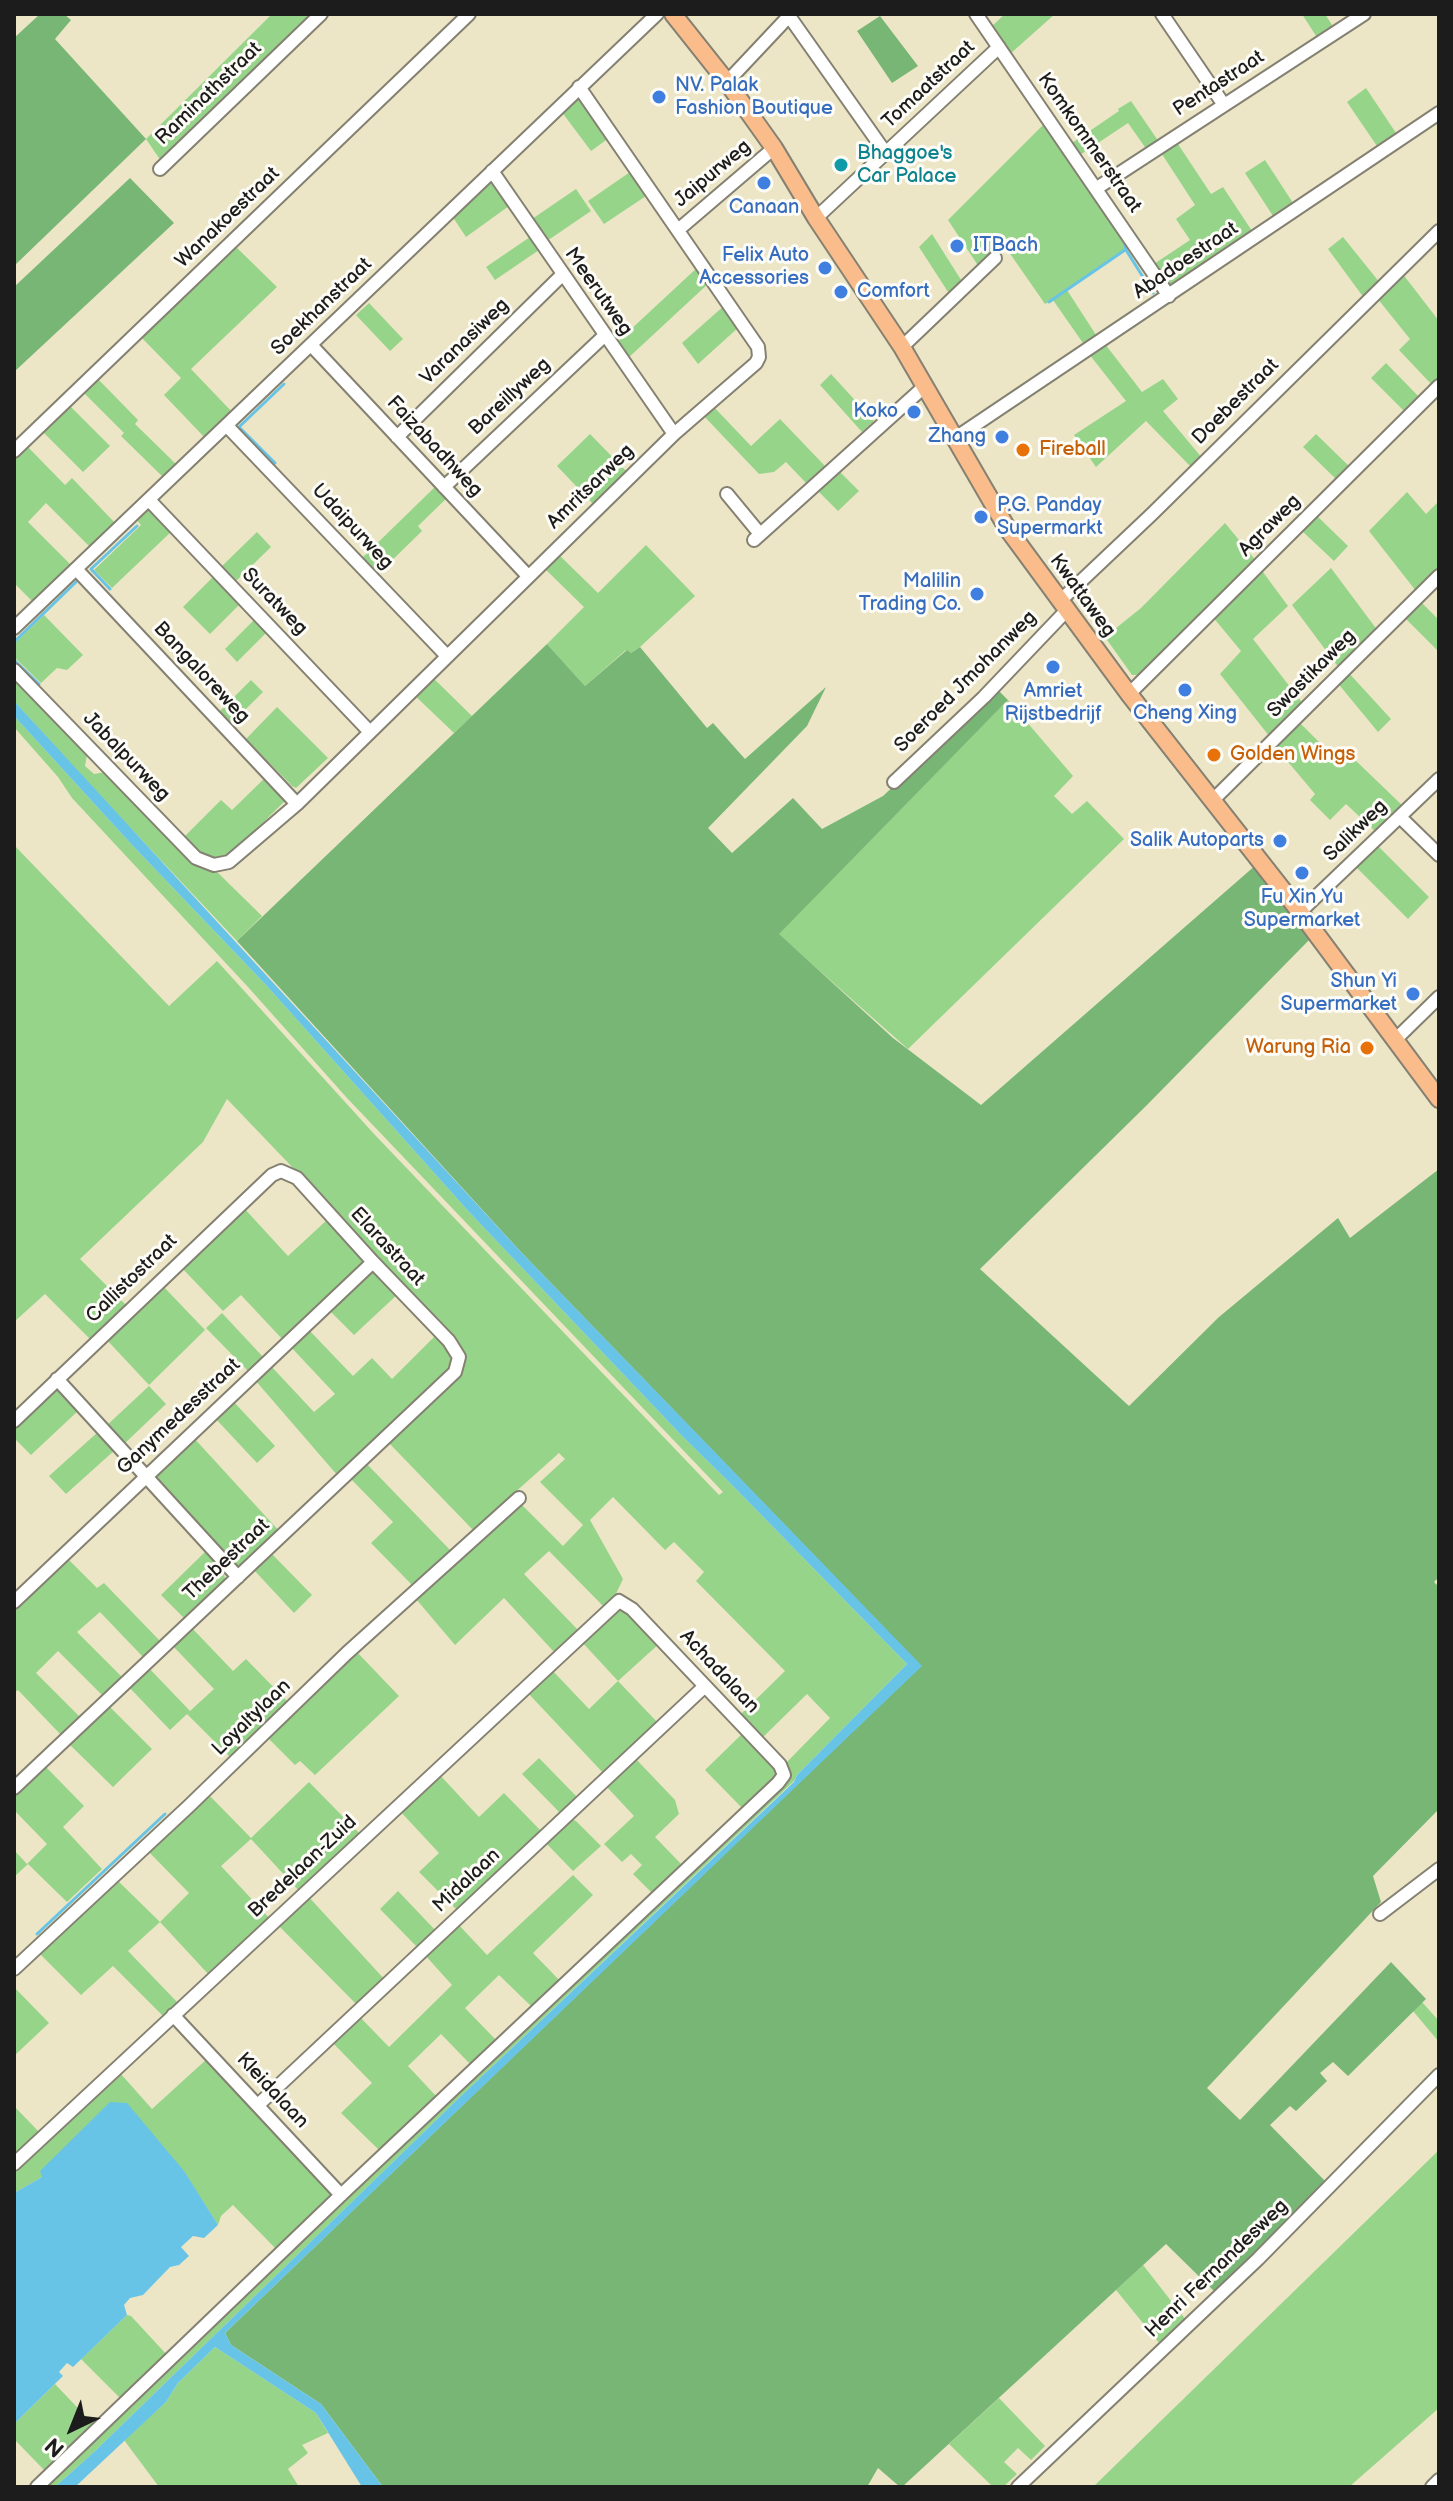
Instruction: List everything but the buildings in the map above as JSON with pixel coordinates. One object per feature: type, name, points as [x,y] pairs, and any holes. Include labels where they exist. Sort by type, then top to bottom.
[{"type":"main road","name":"Kwattaweg","points":[[673,14],[774,148],[816,218],[902,347],[1007,528],[1129,694],[1300,912],[1439,1099]]},
{"type":"street","name":"Raminathstraat","points":[[160,169],[321,14]]},
{"type":"street","name":"Wanakoestraat","points":[[14,451],[469,14]]},
{"type":"street","name":"Soekhanstraat","points":[[14,628],[657,14]]},
{"type":"street","name":"Komkommerstraat","points":[[976,14],[1169,296]]},
{"type":"street","points":[[1162,14],[1224,105]]},
{"type":"street","name":"Pentastraat","points":[[1097,188],[1364,14]]},
{"type":"street","points":[[727,82],[790,15],[885,152]]},
{"type":"street","name":"Tomaatstraat","points":[[816,218],[999,47]]},
{"type":"street","name":"Amritsarweg","points":[[214,865],[229,862],[297,804],[674,434],[756,363],[759,357],[758,347],[579,87]]},
{"type":"street","name":"Abadoestraat","points":[[954,439],[1439,113]]},
{"type":"street","name":"Jaipurweg","points":[[678,230],[774,148]]},
{"type":"street","name":"Meerutweg","points":[[492,171],[674,434]]},
{"type":"street","name":"Doebestraat","points":[[1063,605],[1439,231]]},
{"type":"street","points":[[902,347],[995,258]]},
{"type":"street","name":"Varanasiweg","points":[[397,437],[562,275]]},
{"type":"street","name":"Bareillyweg","points":[[444,487],[604,336]]},
{"type":"street","name":"Faizabadhweg","points":[[311,345],[528,576]]},
{"type":"street","points":[[727,494],[757,537],[925,386]]},
{"type":"street","name":"Agraweg","points":[[1129,694],[1439,386]]},
{"type":"street","name":"Udaipurweg","points":[[227,426],[447,656]]},
{"type":"street","name":"Suratweg","points":[[149,500],[369,731]]},
{"type":"street","name":"Bangaloreweg","points":[[77,570],[297,804]]},
{"type":"street","name":"Swastikaweg","points":[[1213,800],[1439,576]]},
{"type":"street","name":"Soeroed Jmohanweg","points":[[894,782],[984,697],[1063,605]]},
{"type":"street","name":"Jabalpurweg","points":[[14,670],[196,858],[214,865]]},
{"type":"street","name":"Salikweg","points":[[1300,912],[1439,779]]},
{"type":"street","points":[[1400,817],[1439,855]]},
{"type":"street","points":[[1395,1040],[1439,997]]},
{"type":"street","name":"Elarastraat","points":[[281,1171],[297,1178],[449,1341],[459,1357]]},
{"type":"street","name":"Callistostraat","points":[[14,1421],[272,1175],[281,1171]]},
{"type":"street","name":"Ganymedesstraat","points":[[14,1602],[373,1262]]},
{"type":"street","name":"Thebestraat","points":[[14,1788],[455,1372],[459,1357]]},
{"type":"street","points":[[57,1379],[238,1577]]},
{"type":"street","name":"Loyaltylaan","points":[[14,1969],[347,1653],[519,1498]]},
{"type":"street","name":"Achadalaan","points":[[341,2195],[784,1775],[780,1765],[632,1609],[619,1601]]},
{"type":"street","name":"Bredelaan-Zuid","points":[[14,2164],[619,1601]]},
{"type":"street","name":"Midalaan","points":[[258,2105],[705,1686]]},
{"type":"street","points":[[1380,1914],[1439,1869]]},
{"type":"street","name":"Kleidalaan","points":[[173,2015],[341,2195]]},
{"type":"street","name":"Henri Fernandesweg","points":[[1018,2487],[1258,2259],[1439,2075]]},
{"type":"street","points":[[37,2487],[341,2195]]},
{"type":"street","points":[[1432,2487],[1439,2480]]},
{"type":"green space","points":[[40,14],[64,14],[71,20],[55,39],[146,139],[14,266],[14,38]]},
{"type":"green space","points":[[272,14],[312,14],[161,161],[146,139]]},
{"type":"green space","points":[[1005,14],[1055,14],[1010,54],[991,27]]},
{"type":"green space","points":[[1302,14],[1325,14],[1334,28],[1318,39]]},
{"type":"green space","points":[[880,16],[918,66],[892,83],[857,31]]},
{"type":"green space","points":[[1366,88],[1398,136],[1379,149],[1347,102]]},
{"type":"green space","points":[[579,96],[609,138],[591,151],[561,111]]},
{"type":"green space","points":[[1131,101],[1159,142],[1147,150],[1128,123],[1080,155],[1072,143]]},
{"type":"green space","points":[[1046,122],[1131,247],[1067,290],[1098,338],[1085,346],[1053,300],[1045,304],[1004,245],[979,267],[948,220]]},
{"type":"green space","points":[[1176,141],[1211,194],[1223,187],[1254,234],[1172,287],[1154,264],[1190,240],[1176,219],[1195,205],[1160,151]]},
{"type":"green space","points":[[1265,160],[1295,206],[1275,219],[1245,173]]},
{"type":"green space","points":[[633,170],[649,194],[604,224],[588,201]]},
{"type":"green space","points":[[130,178],[174,223],[14,372],[14,287]]},
{"type":"green space","points":[[489,182],[493,183],[509,206],[466,237],[452,216]]},
{"type":"green space","points":[[576,189],[591,211],[544,243],[529,221]]},
{"type":"green space","points":[[932,234],[963,283],[950,295],[919,247]]},
{"type":"green space","points":[[530,237],[539,250],[495,280],[486,267]]},
{"type":"green space","points":[[1343,237],[1380,283],[1364,298],[1328,249]]},
{"type":"green space","points":[[234,245],[277,287],[191,369],[234,414],[207,440],[164,395],[181,378],[140,336]]},
{"type":"green space","points":[[699,266],[710,282],[626,360],[615,344]]},
{"type":"green space","points":[[1402,273],[1439,321],[1439,380],[1433,386],[1399,350],[1410,339],[1377,298]]},
{"type":"green space","points":[[369,303],[403,339],[390,351],[356,315]]},
{"type":"green space","points":[[725,305],[739,327],[698,364],[682,343]]},
{"type":"green space","points":[[1105,344],[1142,392],[1163,379],[1178,399],[1163,411],[1202,458],[1191,467],[1146,421],[1096,467],[1074,435],[1126,401],[1089,354]]},
{"type":"green space","points":[[1386,363],[1421,399],[1407,414],[1371,378]]},
{"type":"green space","points":[[831,374],[874,421],[862,432],[820,385]]},
{"type":"green space","points":[[97,378],[138,420],[135,424],[178,466],[165,479],[121,436],[124,433],[83,392]]},
{"type":"green space","points":[[68,404],[110,446],[83,472],[42,431]]},
{"type":"green space","points":[[712,405],[751,446],[780,419],[825,466],[806,483],[786,462],[774,472],[759,474],[702,414]]},
{"type":"green space","points":[[590,434],[628,473],[594,505],[557,466]]},
{"type":"green space","points":[[1316,434],[1351,468],[1338,481],[1303,447]]},
{"type":"green space","points":[[26,445],[65,485],[72,478],[116,524],[91,548],[46,503],[28,522],[73,567],[35,604],[14,583],[14,457]]},
{"type":"green space","points":[[834,466],[859,491],[838,511],[813,486]]},
{"type":"green space","points":[[438,484],[449,496],[418,526],[422,531],[377,575],[361,559]]},
{"type":"green space","points":[[1407,492],[1426,514],[1439,501],[1439,568],[1416,591],[1369,531]]},
{"type":"green space","points":[[149,508],[173,530],[112,588],[94,570],[141,525],[136,519]]},
{"type":"green space","points":[[1316,515],[1348,546],[1334,561],[1301,530]]},
{"type":"green space","points":[[1225,523],[1257,562],[1140,675],[1132,675],[1105,637],[1141,608]]},
{"type":"green space","points":[[257,532],[271,547],[235,582],[220,568]]},
{"type":"green space","points":[[646,545],[695,596],[640,647],[631,653],[626,650],[585,686],[547,644],[584,607],[541,565],[555,551],[598,593]]},
{"type":"green space","points":[[1260,568],[1288,606],[1253,639],[1304,705],[1270,737],[1220,674],[1241,651],[1212,616]]},
{"type":"green space","points":[[1331,568],[1378,631],[1339,668],[1292,605]]},
{"type":"green space","points":[[215,575],[242,602],[210,634],[183,607]]},
{"type":"green space","points":[[1419,600],[1439,620],[1439,652],[1403,616]]},
{"type":"green space","points":[[44,615],[83,655],[67,670],[57,668],[41,683],[14,657],[14,644]]},
{"type":"green space","points":[[256,618],[268,631],[237,662],[225,649]]},
{"type":"green space","points":[[547,644],[585,686],[627,650],[631,653],[640,647],[707,728],[713,723],[745,759],[826,687],[807,726],[708,828],[732,853],[793,798],[822,829],[883,796],[997,689],[1008,700],[779,934],[893,1038],[981,1105],[1257,864],[1311,938],[980,1269],[1129,1406],[1219,1317],[1338,1218],[1350,1238],[1439,1169],[1439,1577],[1434,1582],[1439,1587],[1439,1809],[1373,1876],[1381,1902],[1207,2088],[1240,2120],[1391,1962],[1426,1999],[1348,2076],[1333,2062],[1320,2073],[1327,2081],[1296,2111],[1290,2106],[1270,2125],[1327,2183],[1215,2292],[1166,2244],[902,2487],[878,2468],[867,2487],[383,2487],[321,2404],[231,2345],[225,2333],[921,1666],[519,1250],[237,941]]},
{"type":"green space","points":[[1347,671],[1391,719],[1378,732],[1336,681]]},
{"type":"green space","points":[[427,672],[472,716],[454,733],[409,690]]},
{"type":"green space","points":[[14,674],[87,755],[85,766],[94,774],[106,772],[262,916],[237,941],[14,701]]},
{"type":"green space","points":[[251,680],[263,692],[231,724],[219,712]]},
{"type":"green space","points":[[1008,700],[1073,776],[1054,796],[1072,814],[1087,801],[1124,839],[908,1049],[778,934]]},
{"type":"green space","points":[[277,707],[328,758],[296,788],[246,739]]},
{"type":"green space","points":[[14,716],[266,985],[470,1213],[683,1437],[907,1664],[794,1781],[55,2487],[43,2487],[790,1774],[785,1764],[830,1718],[807,1694],[760,1740],[738,1717],[785,1671],[696,1581],[704,1572],[674,1542],[665,1550],[613,1497],[590,1520],[623,1579],[614,1598],[604,1607],[549,1551],[524,1574],[578,1630],[555,1653],[504,1598],[455,1645],[416,1599],[518,1501],[563,1546],[583,1525],[540,1482],[565,1459],[559,1453],[473,1530],[388,1442],[464,1359],[317,1193],[227,1099],[203,1142],[80,1259],[127,1306],[91,1340],[45,1294],[14,1322],[14,845],[169,1006],[217,961],[375,1135],[719,1495],[723,1492],[347,1098],[72,798],[58,777],[14,727]]},
{"type":"green space","points":[[1298,721],[1343,766],[1353,758],[1404,807],[1377,833],[1346,804],[1330,820],[1310,800],[1315,794],[1273,744]]},
{"type":"green space","points":[[269,774],[289,797],[229,856],[216,862],[202,858],[182,839],[221,800],[232,810]]},
{"type":"green space","points":[[1377,845],[1429,897],[1408,919],[1356,867]]},
{"type":"green space","points":[[243,1207],[288,1256],[328,1219],[364,1260],[364,1264],[284,1341],[241,1295],[223,1311],[180,1266]]},
{"type":"green space","points":[[368,1273],[377,1273],[399,1293],[354,1335],[328,1309]]},
{"type":"green space","points":[[162,1285],[205,1330],[149,1385],[106,1339]]},
{"type":"green space","points":[[222,1313],[264,1358],[249,1372],[206,1328]]},
{"type":"green space","points":[[308,1329],[353,1376],[372,1358],[392,1379],[437,1334],[455,1356],[454,1365],[338,1476],[255,1380],[270,1365],[314,1412],[335,1394],[290,1346]]},
{"type":"green space","points":[[149,1386],[166,1404],[122,1446],[105,1427]]},
{"type":"green space","points":[[53,1389],[62,1392],[79,1410],[31,1455],[14,1438],[14,1425]]},
{"type":"green space","points":[[232,1400],[275,1446],[257,1463],[214,1417]]},
{"type":"green space","points":[[99,1431],[116,1449],[66,1494],[49,1476]]},
{"type":"green space","points":[[193,1437],[280,1532],[242,1568],[234,1567],[155,1481],[153,1474]]},
{"type":"green space","points":[[365,1462],[451,1551],[413,1586],[371,1543],[393,1522],[349,1477]]},
{"type":"green space","points":[[207,1550],[224,1569],[225,1581],[185,1619],[161,1595]]},
{"type":"green space","points":[[270,1552],[312,1595],[294,1613],[253,1569]]},
{"type":"green space","points":[[66,1557],[97,1588],[104,1583],[160,1641],[143,1657],[100,1612],[77,1632],[122,1677],[103,1696],[58,1651],[36,1673],[80,1717],[61,1735],[18,1690],[14,1693],[14,1606]]},
{"type":"green space","points":[[618,1609],[626,1609],[660,1643],[618,1681],[581,1641]]},
{"type":"green space","points":[[190,1626],[233,1671],[246,1659],[289,1703],[232,1759],[187,1714],[170,1730],[127,1685],[147,1666],[190,1711],[214,1689],[171,1644]]},
{"type":"green space","points":[[355,1650],[399,1696],[315,1775],[300,1761],[295,1765],[266,1736]]},
{"type":"green space","points":[[551,1669],[589,1709],[618,1681],[659,1724],[605,1775],[527,1692]]},
{"type":"green space","points":[[108,1705],[152,1749],[113,1787],[68,1743]]},
{"type":"green space","points":[[743,1733],[774,1765],[777,1774],[744,1810],[705,1770]]},
{"type":"green space","points":[[634,1757],[675,1800],[679,1814],[655,1837],[683,1866],[654,1895],[633,1874],[642,1865],[631,1854],[622,1862],[604,1844],[634,1816],[605,1785]]},
{"type":"green space","points":[[539,1758],[579,1799],[562,1815],[522,1774]]},
{"type":"green space","points":[[44,1765],[84,1806],[63,1827],[102,1869],[67,1902],[28,1864],[14,1877],[14,1850],[27,1864],[47,1844],[14,1810],[14,1793]]},
{"type":"green space","points":[[438,1773],[479,1817],[504,1793],[543,1833],[459,1912],[419,1872],[439,1853],[399,1810]]},
{"type":"green space","points":[[309,1782],[361,1835],[300,1892],[251,1839],[221,1866],[271,1920],[210,1976],[160,1922],[189,1893],[147,1850],[208,1794],[251,1838]]},
{"type":"green space","points":[[571,1819],[601,1846],[573,1871],[545,1842]]},
{"type":"green space","points":[[573,1875],[593,1895],[533,1953],[561,1982],[534,2009],[499,1975],[465,2008],[497,2041],[472,2066],[441,2034],[408,2066],[436,2096],[379,2150],[341,2113],[372,2083],[331,2041],[358,2015],[389,2047],[452,1985],[424,1954],[457,1923],[487,1955]]},
{"type":"green space","points":[[116,1879],[160,1922],[128,1951],[178,2003],[164,2017],[113,1966],[81,1995],[38,1952]]},
{"type":"green space","points":[[398,1891],[437,1932],[419,1949],[380,1909]]},
{"type":"green space","points":[[307,1895],[386,1981],[359,2007],[277,1924]]},
{"type":"green space","points":[[14,1987],[49,2023],[14,2056]]},
{"type":"green space","points":[[1422,2002],[1439,2021],[1439,2042],[1413,2011]]},
{"type":"green space","points":[[208,2058],[336,2195],[277,2250],[233,2205],[221,2216],[218,2225],[183,2171],[42,2177],[14,2193],[14,2172],[120,2073],[152,2109]]},
{"type":"green space","points":[[14,2106],[40,2133],[14,2157]]},
{"type":"green space","points":[[1439,2150],[1439,2408],[1349,2487],[1093,2487]]},
{"type":"green space","points":[[1143,2265],[1186,2320],[1160,2344],[1116,2290]]},
{"type":"green space","points":[[127,2315],[168,2356],[122,2400],[81,2359]]},
{"type":"green space","points":[[215,2347],[316,2413],[328,2433],[302,2445],[308,2453],[288,2469],[299,2487],[159,2487],[124,2440],[166,2402],[178,2383]]},
{"type":"green space","points":[[55,2384],[94,2425],[46,2472],[14,2439],[14,2424]]},
{"type":"green space","points":[[999,2398],[1045,2446],[1031,2460],[1018,2448],[1004,2462],[1017,2474],[1003,2487],[993,2487],[949,2444]]},
{"type":"water","points":[[14,701],[519,1250],[922,1666],[225,2333],[231,2345],[321,2404],[383,2487],[362,2487],[316,2413],[215,2347],[178,2383],[166,2402],[75,2487],[55,2487],[461,2096],[794,1782],[797,1775],[907,1664],[683,1437],[470,1213],[266,985],[14,716]]},
{"type":"water","points":[[110,2102],[127,2103],[184,2171],[218,2225],[204,2238],[193,2236],[181,2247],[189,2256],[179,2265],[170,2267],[143,2295],[130,2298],[124,2305],[127,2315],[73,2367],[67,2363],[59,2372],[63,2376],[14,2424],[14,2193],[42,2177],[40,2171]]},
{"type":"waterway","points":[[1088,188],[1124,241],[1126,250],[1153,293]]},
{"type":"waterway","points":[[1049,302],[1125,250]]},
{"type":"waterway","points":[[275,463],[239,427],[284,384]]},
{"type":"waterway","points":[[110,589],[91,569],[137,526]]},
{"type":"waterway","points":[[14,642],[76,582]]},
{"type":"waterway","points":[[14,660],[39,684]]},
{"type":"waterway","points":[[37,1934],[165,1814]]},
{"type":"place","name":"NV. Palak Fashion Boutique","points":[[659,97]]},
{"type":"place","name":"Bhaggoe's Car Palace","points":[[841,165]]},
{"type":"place","name":"Canaan","points":[[764,183]]},
{"type":"place","name":"ITBach","points":[[957,246]]},
{"type":"place","name":"Felix Auto Accessories","points":[[825,268]]},
{"type":"place","name":"Comfort","points":[[841,292]]},
{"type":"place","name":"Koko","points":[[914,412]]},
{"type":"place","name":"Zhang","points":[[1002,437]]},
{"type":"place","name":"Fireball","points":[[1023,450]]},
{"type":"place","name":"P.G. Panday Supermarkt","points":[[981,517]]},
{"type":"place","name":"Malilin Trading Co.","points":[[977,594]]},
{"type":"place","name":"Amriet Rijstbedrijf","points":[[1053,667]]},
{"type":"place","name":"Cheng Xing","points":[[1185,690]]},
{"type":"place","name":"Golden Wings","points":[[1214,755]]},
{"type":"place","name":"Salik Autoparts","points":[[1280,841]]},
{"type":"place","name":"Fu Xin Yu Supermarket","points":[[1302,873]]},
{"type":"place","name":"Shun Yi Supermarket","points":[[1413,994]]},
{"type":"place","name":"Warung Ria","points":[[1367,1048]]}]
